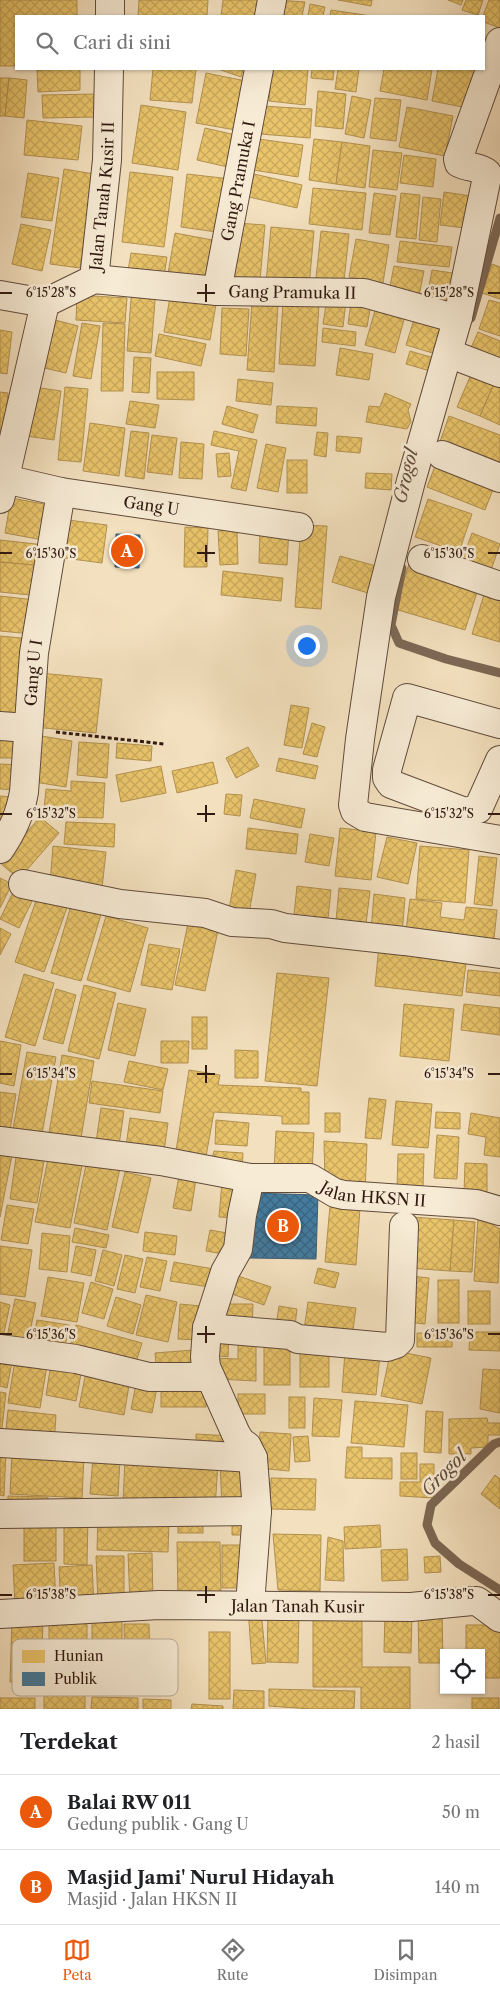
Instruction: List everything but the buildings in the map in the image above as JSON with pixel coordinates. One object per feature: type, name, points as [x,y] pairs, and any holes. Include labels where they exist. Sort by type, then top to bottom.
[{"type":"street","points":[[110,0],[110,15]]},
{"type":"street","points":[[269,15],[272,0]]},
{"type":"street","points":[[500,42],[458,159],[459,163],[465,166],[483,169],[488,173],[458,318],[457,357],[410,481],[380,604],[353,805],[355,811],[365,816],[500,840]]},
{"type":"street","name":"Jalan Tanah Kusir II","points":[[45,303],[94,278],[107,160],[109,70]]},
{"type":"street","name":"Gang Pramuka I","points":[[217,291],[259,70]]},
{"type":"street","name":"Gang Pramuka II","points":[[94,278],[217,291],[364,293],[458,318]]},
{"type":"street","points":[[0,295],[45,303],[3,489]]},
{"type":"street","points":[[457,357],[500,373]]},
{"type":"street","points":[[442,455],[500,478]]},
{"type":"street","name":"Gang U","points":[[3,489],[61,492],[299,527]]},
{"type":"street","name":"Gang U I","points":[[0,849],[12,832],[20,812],[24,792],[27,728],[34,654],[61,492]]},
{"type":"street","points":[[422,559],[500,586]]},
{"type":"street","points":[[500,724],[407,698],[387,770],[387,778],[391,784],[465,812],[471,812],[478,809],[500,760]]},
{"type":"street","points":[[0,726],[27,728]]},
{"type":"street","points":[[23,884],[120,904],[205,913],[232,922],[271,924],[285,928],[500,954],[500,943]]},
{"type":"street","name":"Jalan HKSN II","points":[[0,1141],[161,1161],[250,1178],[310,1178],[335,1193],[344,1195],[476,1204],[500,1211]]},
{"type":"street","points":[[250,1178],[242,1215],[238,1249],[225,1272],[207,1328],[205,1362],[236,1434],[241,1442],[247,1446],[252,1458],[257,1511],[250,1605]]},
{"type":"street","points":[[207,1328],[290,1335],[298,1339],[387,1348],[396,1344],[400,1340],[404,1226]]},
{"type":"street","points":[[0,1349],[76,1359],[149,1378],[210,1377]]},
{"type":"street","points":[[0,1443],[252,1458]]},
{"type":"street","points":[[0,1514],[257,1511]]},
{"type":"street","name":"Jalan Tanah Kusir","points":[[0,1614],[159,1605],[411,1607],[472,1600],[500,1618]]},
{"type":"path","points":[[27,728],[164,744]]},
{"type":"waterway","name":"Grogol","points":[[471,318],[500,218]]},
{"type":"waterway","name":"Grogol","points":[[402,568],[391,625],[399,643],[446,659],[500,673]]},
{"type":"waterway","name":"Grogol","points":[[500,1442],[494,1444],[431,1505],[427,1525],[435,1543],[459,1564],[500,1590]]},
{"type":"place","name":"Balai RW 011","points":[[127,551]]},
{"type":"place","name":"Masjid Jami' Nurul Hidayah","points":[[283,1226]]}]
